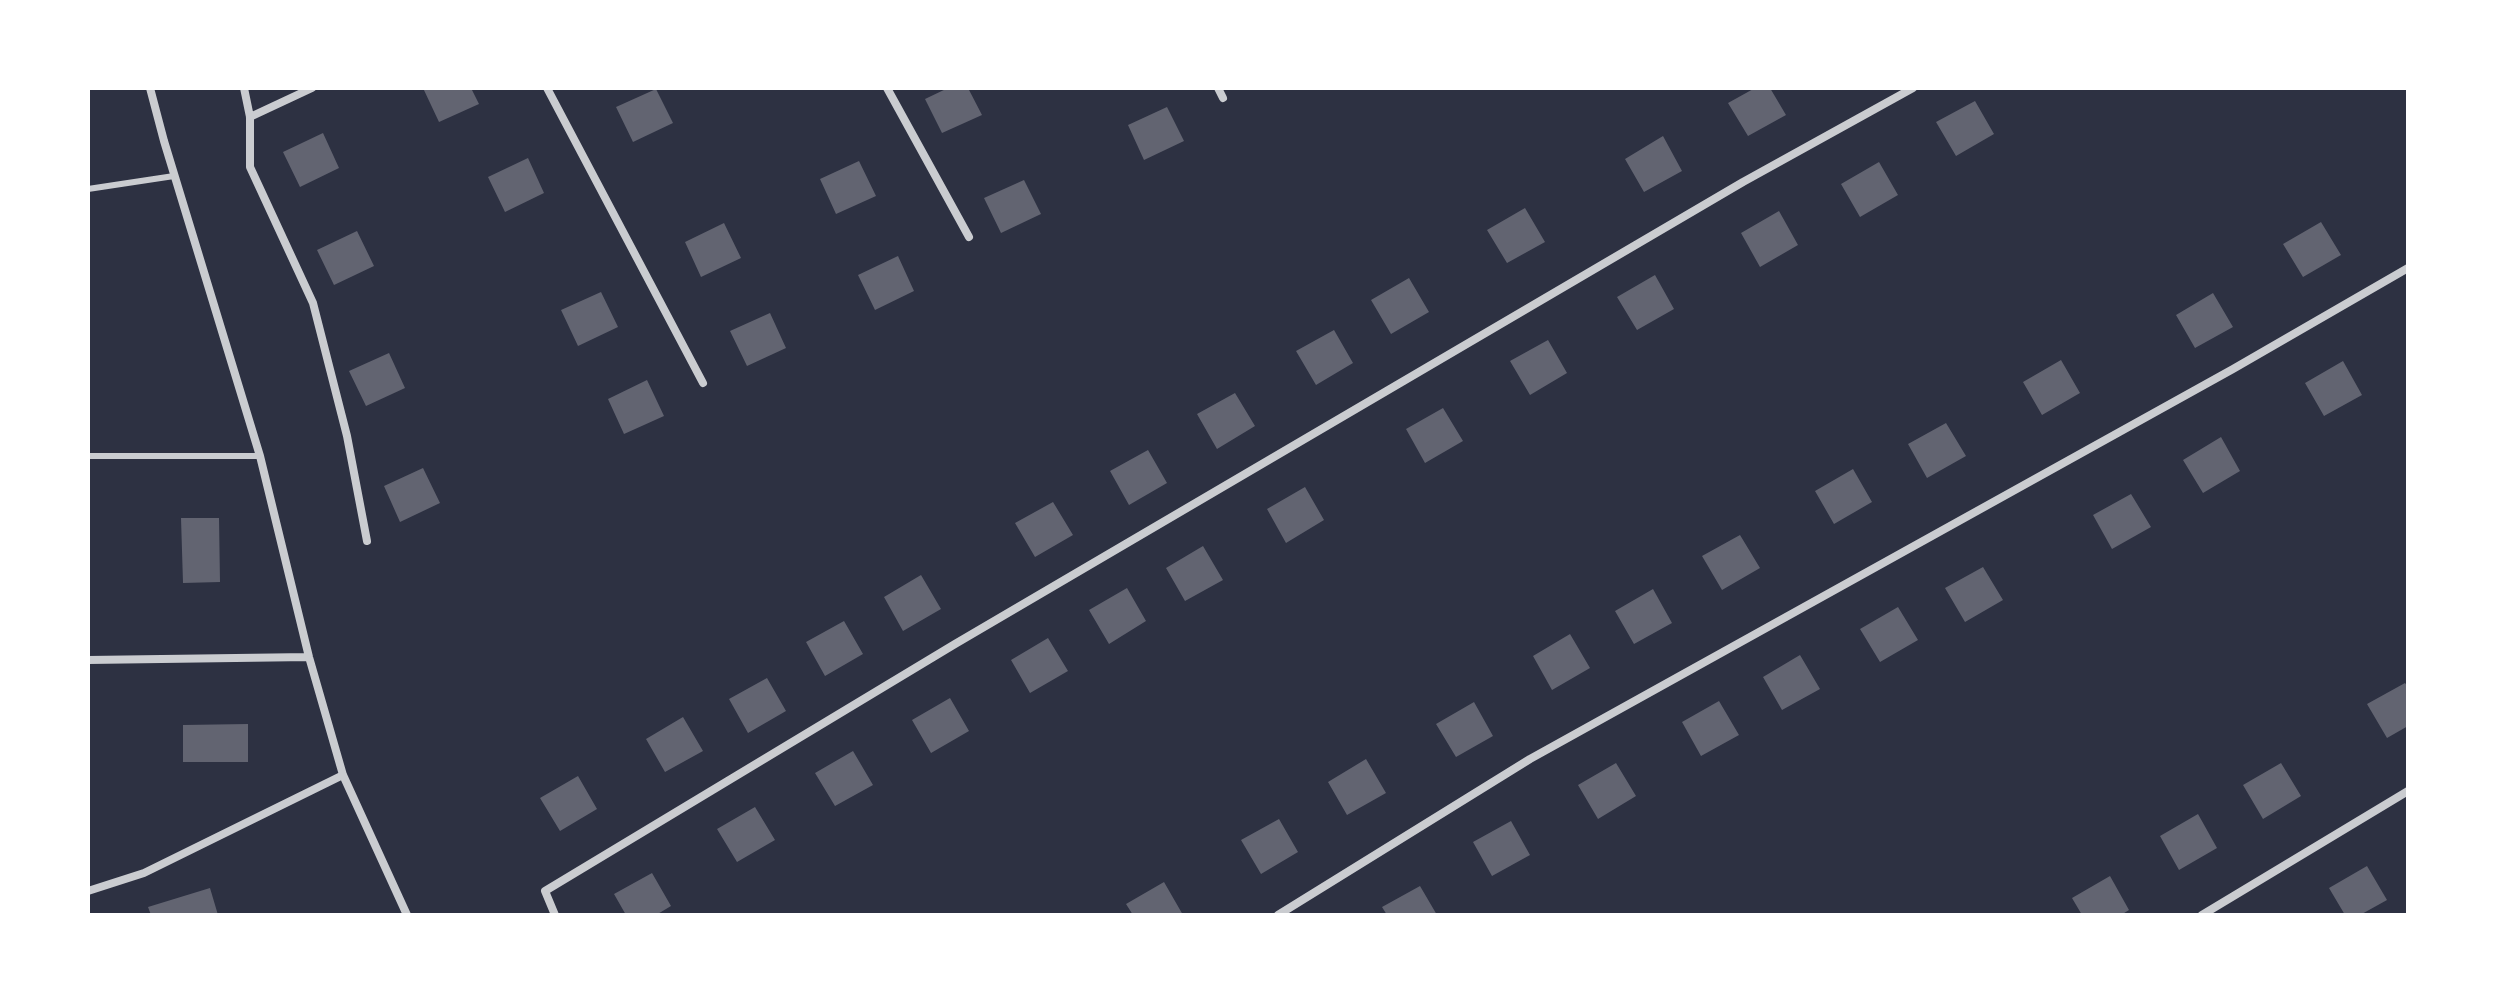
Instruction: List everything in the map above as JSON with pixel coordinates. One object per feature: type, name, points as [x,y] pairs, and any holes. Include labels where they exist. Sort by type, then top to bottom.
[{"type":"street","points":[[150,88],[260,456],[309,657],[343,775],[407,915]]},
{"type":"street","points":[[244,88],[250,117],[250,167],[313,303],[347,436],[367,541]]},
{"type":"street","points":[[250,117],[312,88]]},
{"type":"street","points":[[547,88],[703,383]]},
{"type":"street","points":[[887,88],[969,237]]},
{"type":"street","points":[[1218,88],[1223,98]]},
{"type":"street","points":[[555,915],[545,891],[955,644],[1743,182],[1913,88]]},
{"type":"street","points":[[1278,915],[1530,759],[2233,369],[2408,268]]},
{"type":"street","points":[[88,660],[309,657]]},
{"type":"street","points":[[88,891],[144,873],[343,775]]},
{"type":"street","points":[[2202,915],[2408,791]]},
{"type":"lane","points":[[88,189],[174,176]]},
{"type":"lane","points":[[88,456],[260,456]]},
{"type":"building","points":[[423,88],[471,88],[479,104],[439,122]]},
{"type":"building","points":[[948,88],[968,88],[982,115],[942,133],[925,99]]},
{"type":"building","points":[[1755,88],[1770,88],[1786,115],[1748,136],[1728,103]]},
{"type":"building","points":[[656,89],[673,123],[633,142],[616,107]]},
{"type":"building","points":[[1975,101],[1994,134],[1956,156],[1936,122]]},
{"type":"building","points":[[1167,107],[1184,141],[1144,160],[1128,125]]},
{"type":"building","points":[[323,133],[339,168],[300,187],[283,152]]},
{"type":"building","points":[[1663,136],[1682,171],[1644,192],[1625,159]]},
{"type":"building","points":[[528,158],[544,193],[505,212],[488,177]]},
{"type":"building","points":[[859,161],[876,196],[836,214],[820,179]]},
{"type":"building","points":[[1879,162],[1898,195],[1860,217],[1841,184]]},
{"type":"building","points":[[1024,180],[1041,214],[1001,233],[984,198]]},
{"type":"building","points":[[1525,208],[1545,242],[1507,263],[1487,230]]},
{"type":"building","points":[[1779,211],[1798,245],[1760,267],[1741,233]]},
{"type":"building","points":[[2321,222],[2341,255],[2303,277],[2283,244]]},
{"type":"building","points":[[724,223],[741,258],[701,277],[685,242]]},
{"type":"building","points":[[357,231],[374,266],[334,285],[317,250]]},
{"type":"building","points":[[898,256],[914,291],[875,310],[858,275]]},
{"type":"building","points":[[1655,275],[1674,309],[1637,330],[1617,297]]},
{"type":"building","points":[[1409,278],[1429,312],[1391,334],[1371,300]]},
{"type":"building","points":[[601,292],[618,327],[578,346],[561,310]]},
{"type":"building","points":[[2213,293],[2233,327],[2195,348],[2176,315]]},
{"type":"building","points":[[770,313],[786,348],[747,366],[730,331]]},
{"type":"building","points":[[1334,330],[1353,363],[1316,385],[1296,351]]},
{"type":"building","points":[[1548,340],[1567,373],[1530,395],[1510,361]]},
{"type":"building","points":[[389,353],[405,388],[366,406],[349,371]]},
{"type":"building","points":[[2061,360],[2080,393],[2042,415],[2023,382]]},
{"type":"building","points":[[2343,361],[2362,395],[2324,416],[2305,383]]},
{"type":"building","points":[[647,380],[664,416],[624,434],[608,399]]},
{"type":"building","points":[[1235,393],[1255,426],[1217,449],[1197,414]]},
{"type":"building","points":[[1443,408],[1463,441],[1425,463],[1406,429]]},
{"type":"building","points":[[1946,423],[1966,456],[1927,478],[1908,444]]},
{"type":"building","points":[[2221,437],[2240,471],[2203,493],[2183,460]]},
{"type":"building","points":[[1148,450],[1167,483],[1129,505],[1110,471]]},
{"type":"building","points":[[423,468],[440,503],[400,522],[384,486]]},
{"type":"building","points":[[1853,469],[1872,502],[1834,524],[1815,491]]},
{"type":"building","points":[[1305,487],[1324,520],[1286,543],[1267,509]]},
{"type":"building","points":[[2131,494],[2151,527],[2112,549],[2093,515]]},
{"type":"building","points":[[1053,502],[1073,535],[1035,557],[1015,523]]},
{"type":"building","points":[[181,518],[219,518],[220,582],[183,583]]},
{"type":"building","points":[[1740,535],[1760,568],[1722,590],[1702,556]]},
{"type":"building","points":[[1203,546],[1223,580],[1185,601],[1166,568]]},
{"type":"building","points":[[1983,567],[2003,600],[1965,622],[1945,588]]},
{"type":"building","points":[[921,575],[941,609],[903,631],[884,597]]},
{"type":"building","points":[[1127,588],[1146,621],[1109,644],[1089,610]]},
{"type":"building","points":[[1653,589],[1672,623],[1634,644],[1615,611]]},
{"type":"building","points":[[1898,607],[1918,640],[1880,662],[1860,629]]},
{"type":"building","points":[[844,621],[863,654],[825,676],[806,642]]},
{"type":"building","points":[[1570,634],[1590,668],[1552,690],[1533,656]]},
{"type":"building","points":[[1048,638],[1068,671],[1030,693],[1011,660]]},
{"type":"building","points":[[1800,655],[1820,689],[1782,710],[1763,677]]},
{"type":"building","points":[[767,678],[786,711],[748,733],[729,699]]},
{"type":"building","points":[[2405,683],[2408,687],[2408,726],[2387,738],[2367,704]]},
{"type":"building","points":[[950,698],[969,731],[931,753],[912,720]]},
{"type":"building","points":[[1719,701],[1739,735],[1701,756],[1682,722]]},
{"type":"building","points":[[1474,702],[1493,736],[1456,757],[1436,724]]},
{"type":"building","points":[[683,717],[703,751],[665,772],[646,739]]},
{"type":"building","points":[[248,724],[248,762],[183,762],[183,725]]},
{"type":"building","points":[[853,751],[873,785],[835,806],[815,773]]},
{"type":"building","points":[[1366,759],[1386,793],[1347,815],[1328,782]]},
{"type":"building","points":[[1616,763],[1636,796],[1598,819],[1578,785]]},
{"type":"building","points":[[2281,763],[2301,796],[2263,819],[2243,785]]},
{"type":"building","points":[[578,776],[597,809],[560,831],[540,798]]},
{"type":"building","points":[[755,807],[775,840],[737,862],[717,829]]},
{"type":"building","points":[[2198,814],[2217,848],[2179,870],[2160,836]]},
{"type":"building","points":[[1279,819],[1298,852],[1261,874],[1241,840]]},
{"type":"building","points":[[1511,821],[1530,855],[1492,876],[1473,842]]},
{"type":"building","points":[[2367,866],[2387,900],[2360,915],[2345,915],[2329,888]]},
{"type":"building","points":[[652,873],[671,906],[656,915],[626,915],[614,894]]},
{"type":"building","points":[[2110,876],[2129,910],[2121,915],[2082,915],[2072,898]]},
{"type":"building","points":[[1164,882],[1183,915],[1133,915],[1126,904]]},
{"type":"building","points":[[1420,886],[1437,915],[1387,915],[1382,907]]},
{"type":"building","points":[[210,888],[218,915],[151,915],[148,907]]}]
